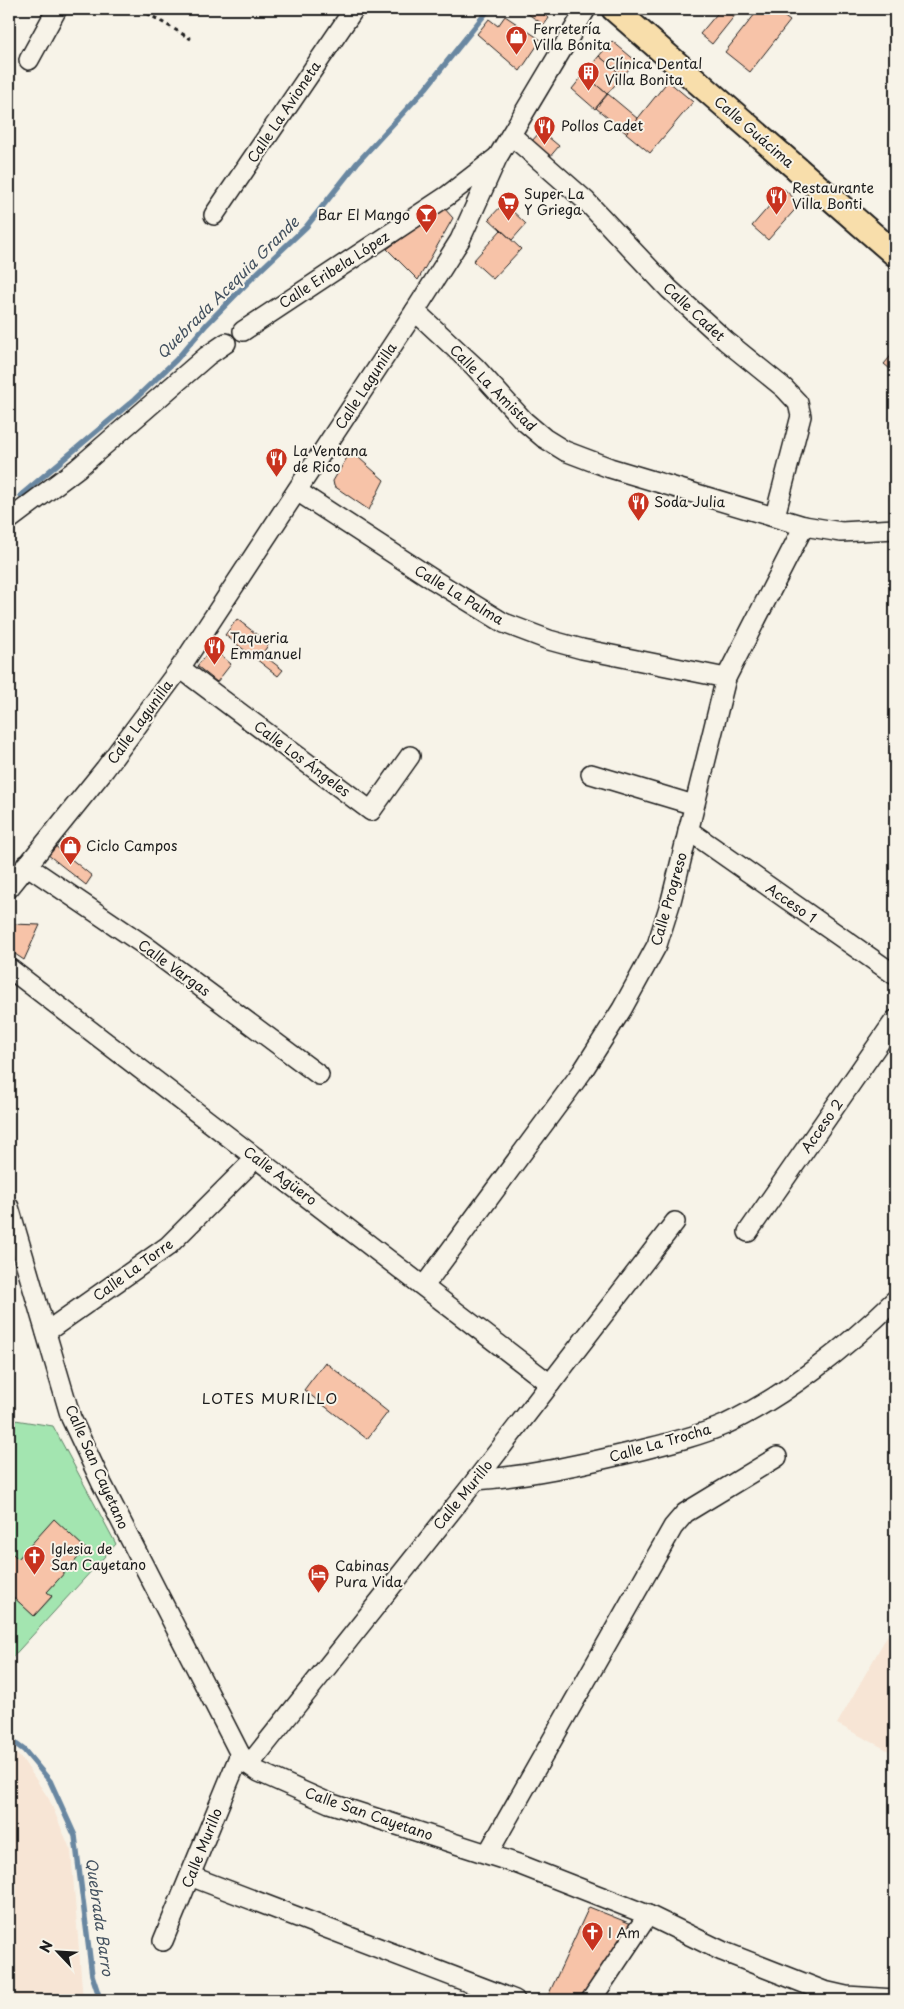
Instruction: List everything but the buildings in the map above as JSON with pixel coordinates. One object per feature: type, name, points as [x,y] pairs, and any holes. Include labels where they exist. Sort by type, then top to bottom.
[{"type":"main road","name":"Calle Guácima","points":[[614,9],[642,35],[892,245]]},
{"type":"main road","points":[[630,9],[642,35]]},
{"type":"street","points":[[28,60],[57,9]]},
{"type":"street","name":"Calle La Avioneta","points":[[214,215],[354,9]]},
{"type":"street","name":"Calle Lagunilla","points":[[9,888],[105,770],[180,668],[297,491],[460,240],[497,158],[586,9]]},
{"type":"street","name":"Calle Cadet","points":[[511,134],[586,200],[668,289],[726,341],[784,388],[798,403],[800,416],[775,516]]},
{"type":"street","name":"Calle Eribela López","points":[[243,331],[447,196],[497,158]]},
{"type":"street","name":"Calle La Amistad","points":[[415,311],[475,367],[524,421],[544,438],[565,451],[610,468],[804,526],[841,532],[895,529]]},
{"type":"street","points":[[12,511],[78,468],[207,356],[226,343]]},
{"type":"street","name":"Calle La Palma","points":[[297,491],[504,623],[549,640],[582,649],[726,678]]},
{"type":"street","name":"Calle Progreso","points":[[424,1286],[582,1072],[622,1009],[657,945],[671,901],[726,678],[736,655],[804,526]]},
{"type":"street","name":"Calle Los Ángeles","points":[[180,668],[371,811],[410,756]]},
{"type":"street","points":[[591,774],[694,805]]},
{"type":"street","name":"Acceso 1","points":[[688,830],[895,975]]},
{"type":"street","name":"Calle Vargas","points":[[26,865],[147,948],[319,1075]]},
{"type":"street","name":"Calle Agüero","points":[[9,968],[550,1384]]},
{"type":"street","name":"Acceso 2","points":[[748,1232],[895,1020]]},
{"type":"street","name":"Calle La Torre","points":[[46,1332],[168,1246],[256,1158]]},
{"type":"street","name":"Calle San Cayetano","points":[[9,1208],[72,1418],[102,1484],[245,1760],[259,1772],[329,1803],[488,1853],[648,1916],[722,1951],[824,1991],[846,1996],[895,1999]]},
{"type":"street","name":"Calle Murillo","points":[[164,1941],[190,1876],[245,1760],[476,1480],[675,1222]]},
{"type":"street","name":"Calle La Trocha","points":[[476,1480],[510,1477],[589,1462],[656,1447],[722,1425],[792,1386],[857,1335],[895,1300]]},
{"type":"street","points":[[488,1853],[673,1527],[686,1513],[777,1458]]},
{"type":"street","points":[[190,1876],[515,2000]]},
{"type":"street","points":[[591,2000],[648,1916]]},
{"type":"path","points":[[140,9],[191,39]]},
{"type":"shaded area","points":[[895,1622],[895,1754],[837,1724]]},
{"type":"shaded area","points":[[9,1748],[23,1760],[49,1799],[71,1851],[83,2000],[9,2000]]},
{"type":"green space","points":[[9,1419],[53,1426],[116,1544],[9,1661],[9,1593],[34,1616],[52,1597],[47,1592],[86,1549],[54,1520],[18,1559],[10,1551],[9,1553]]},
{"type":"waterway","name":"Quebrada Acequia Grande","points":[[21,495],[135,399],[176,360],[206,325],[254,276],[306,227],[357,163],[426,88],[489,9]]},
{"type":"waterway","name":"Quebrada Barro","points":[[9,1739],[24,1750],[50,1781],[75,1836],[92,1975],[99,1996],[103,2000]]},
{"type":"place","name":"Ferretería Villa Bonita","points":[[517,56]]},
{"type":"place","name":"Clínica Dental Villa Bonita","points":[[589,91]]},
{"type":"place","name":"Pollos Cadet","points":[[545,145]]},
{"type":"place","name":"Restaurante Villa Bonti","points":[[776,215]]},
{"type":"place","name":"Super La Y Griega","points":[[508,221]]},
{"type":"place","name":"Bar El Mango","points":[[426,234]]},
{"type":"place","name":"La Ventana de Rico","points":[[277,478]]},
{"type":"place","name":"Soda Julia","points":[[638,521]]},
{"type":"place","name":"Taqueria Emmanuel","points":[[214,665]]},
{"type":"place","name":"Ciclo Campos","points":[[70,865]]},
{"type":"place","name":"Iglesia de San Cayetano","points":[[35,1576]]},
{"type":"place","name":"Cabinas Pura Vida","points":[[319,1593]]},
{"type":"place","name":"I Am","points":[[592,1952]]},
{"type":"district","name":"LOTES MURILLO","points":[[270,1399]]}]
